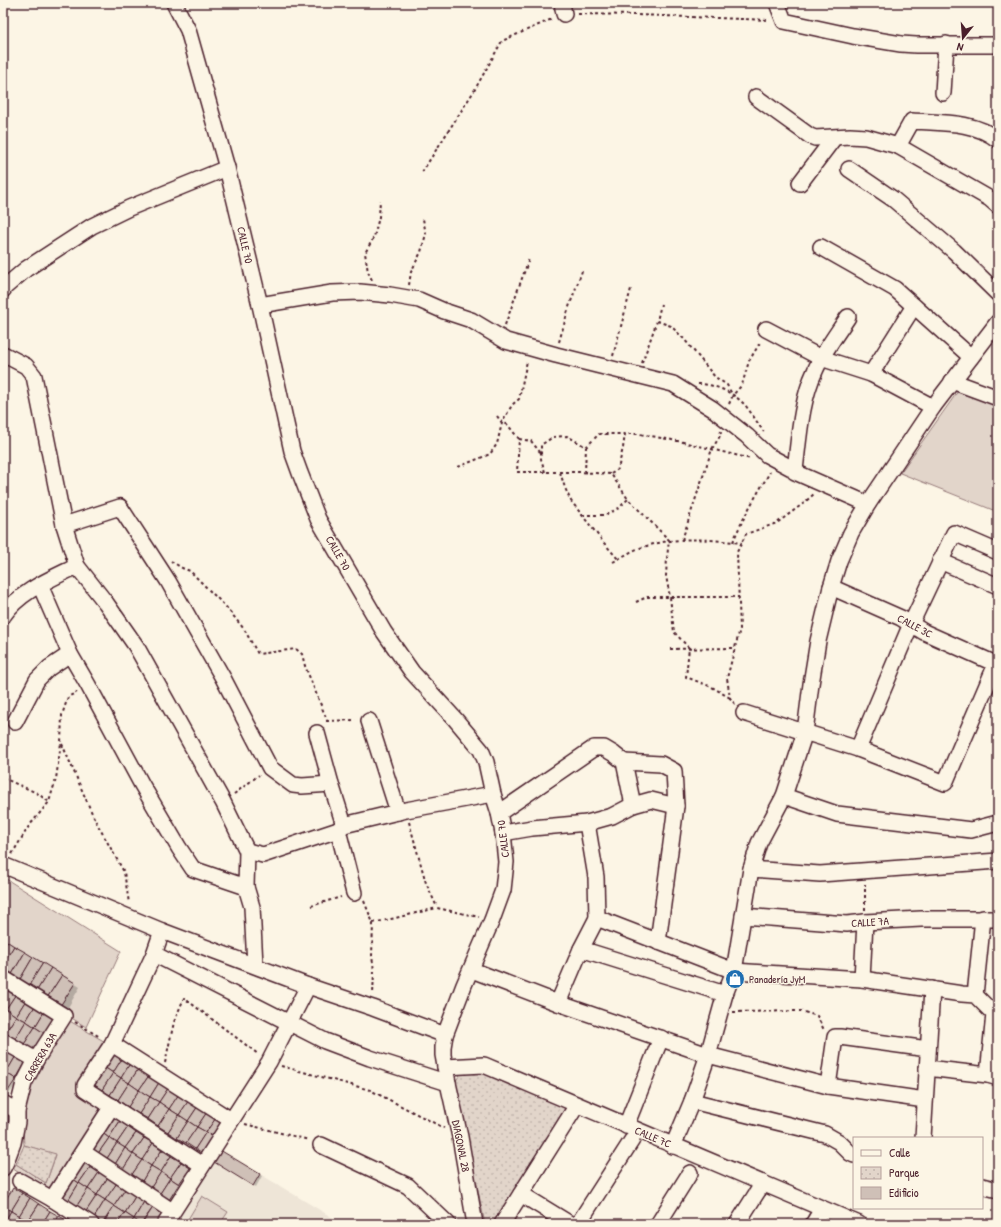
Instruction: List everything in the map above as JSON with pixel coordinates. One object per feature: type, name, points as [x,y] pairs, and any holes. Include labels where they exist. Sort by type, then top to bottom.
[{"type":"street","name":"CALLE 70","points":[[174,3],[188,30],[227,168],[260,305],[292,451],[318,519],[384,632],[412,672],[456,719],[481,750],[486,762],[499,813],[506,862],[503,890],[445,1035],[443,1047],[445,1068]]},
{"type":"street","points":[[777,3],[784,21],[853,36],[916,46],[946,44],[998,45]]},
{"type":"street","points":[[943,93],[946,44]]},
{"type":"street","points":[[756,97],[810,136],[815,138],[850,136],[866,137],[898,146],[990,199],[998,206]]},
{"type":"street","points":[[898,146],[912,121],[937,122],[977,128],[990,133],[998,140]]},
{"type":"street","points":[[800,183],[834,138]]},
{"type":"street","points":[[3,290],[26,269],[92,226],[129,208],[227,168]]},
{"type":"street","points":[[849,169],[893,199],[954,251],[998,294]]},
{"type":"street","points":[[820,247],[895,290],[971,357]]},
{"type":"street","points":[[260,305],[332,293],[360,292],[378,293],[419,300],[470,320],[506,341],[673,384],[713,409],[767,455],[795,470],[795,472],[800,475],[868,504]]},
{"type":"street","points":[[871,374],[914,306]]},
{"type":"street","points":[[795,470],[800,429],[809,385],[821,358],[848,317]]},
{"type":"street","points":[[673,1146],[692,1102],[708,1054],[725,994],[734,971],[750,868],[758,843],[784,796],[805,732],[817,648],[831,587],[839,561],[848,540],[868,504],[933,407],[998,322]]},
{"type":"street","points":[[766,329],[821,358],[871,374],[933,407]]},
{"type":"street","points":[[3,354],[26,366],[34,376],[64,525],[77,566],[106,603],[136,646],[224,802],[247,851],[246,887],[252,907],[255,965]]},
{"type":"street","points":[[952,381],[998,398]]},
{"type":"street","points":[[64,525],[120,507],[168,581],[223,678],[270,768],[293,785],[302,786],[331,784]]},
{"type":"street","points":[[858,749],[911,624],[954,534],[998,552]]},
{"type":"street","points":[[940,561],[998,586]]},
{"type":"street","points":[[3,616],[15,602],[40,585],[77,566]]},
{"type":"street","points":[[40,585],[70,654],[178,848],[193,869],[246,887]]},
{"type":"street","name":"CALLE 3C","points":[[831,587],[901,618],[924,632],[997,664]]},
{"type":"street","points":[[15,722],[37,680],[49,668],[70,654]]},
{"type":"street","points":[[744,713],[858,749],[945,783],[997,664]]},
{"type":"street","points":[[370,721],[402,811]]},
{"type":"street","points":[[317,732],[331,784],[354,893]]},
{"type":"street","points":[[499,813],[594,748],[604,748],[624,762],[661,764],[674,771],[676,806],[658,942]]},
{"type":"street","points":[[624,762],[633,805]]},
{"type":"street","points":[[247,851],[264,855],[341,828],[402,811],[493,794]]},
{"type":"street","points":[[784,796],[837,814],[971,830],[998,823]]},
{"type":"street","points":[[503,833],[532,828],[587,823],[612,816],[633,805],[651,800],[676,806]]},
{"type":"street","points":[[558,1003],[581,949],[597,918],[596,878],[587,823]]},
{"type":"street","points":[[750,868],[820,874],[998,861]]},
{"type":"street","points":[[4,865],[162,931],[308,986],[445,1035]]},
{"type":"street","name":"CALLE 7A","points":[[742,916],[847,924],[865,922],[983,918],[998,919]]},
{"type":"street","points":[[597,918],[734,971],[862,979],[975,995],[994,1014],[993,1077],[927,1068]]},
{"type":"street","points":[[975,995],[983,918]]},
{"type":"street","points":[[862,979],[865,922]]},
{"type":"street","points":[[162,931],[154,954],[112,1044],[85,1085],[85,1089],[202,1165]]},
{"type":"street","points":[[581,949],[725,994]]},
{"type":"street","points":[[154,954],[325,1041],[370,1058],[448,1083]]},
{"type":"street","points":[[472,970],[558,1003],[708,1054],[828,1086],[925,1100]]},
{"type":"street","points":[[3,978],[64,1016]]},
{"type":"street","points":[[83,1152],[169,1218],[269,1062],[308,986]]},
{"type":"street","points":[[923,1137],[932,989]]},
{"type":"street","name":"CARRERA 63A","points":[[3,1168],[15,1133],[17,1111],[24,1083],[36,1060],[64,1016]]},
{"type":"street","points":[[828,1086],[835,1037],[928,1049]]},
{"type":"street","points":[[626,1126],[661,1038]]},
{"type":"street","points":[[3,1041],[28,1057],[36,1060]]},
{"type":"street","points":[[112,1044],[231,1120]]},
{"type":"street","name":"CALLE 7C","points":[[445,1068],[484,1065],[858,1224]]},
{"type":"street","name":"DIAGONAL 28","points":[[445,1068],[460,1137],[475,1224]]},
{"type":"street","points":[[692,1102],[825,1134],[839,1142],[853,1154]]},
{"type":"street","points":[[3,1103],[17,1111]]},
{"type":"street","points":[[502,1224],[577,1105]]},
{"type":"street","points":[[52,1199],[112,1106]]},
{"type":"street","points":[[578,1224],[632,1140]]},
{"type":"street","points":[[321,1145],[408,1186],[448,1224]]},
{"type":"street","points":[[658,1224],[690,1173]]},
{"type":"street","points":[[20,1181],[91,1224]]},
{"type":"street","points":[[737,1224],[762,1183]]},
{"type":"street","points":[[983,1186],[998,1190]]},
{"type":"street","points":[[521,1194],[570,1224]]},
{"type":"street","points":[[813,1224],[822,1209]]},
{"type":"path","points":[[422,172],[474,91],[502,41],[563,8],[637,15],[784,21]]},
{"type":"path","points":[[378,293],[368,272],[365,253],[374,237],[379,217],[380,200]]},
{"type":"path","points":[[406,297],[411,272],[421,252],[426,234],[423,219]]},
{"type":"path","points":[[501,338],[529,259]]},
{"type":"path","points":[[556,355],[569,307],[582,270]]},
{"type":"path","points":[[610,369],[631,289]]},
{"type":"path","points":[[638,375],[657,321],[661,304]]},
{"type":"path","points":[[657,321],[671,326],[684,339],[715,377],[727,385],[732,395]]},
{"type":"path","points":[[682,540],[712,449],[720,436],[724,418],[732,395],[742,385],[749,361],[759,346],[766,329]]},
{"type":"path","points":[[458,467],[490,454],[497,444],[502,423],[512,405],[519,399],[530,348]]},
{"type":"path","points":[[497,416],[502,423],[507,424],[519,439],[531,441],[541,453]]},
{"type":"path","points":[[585,473],[586,447],[599,434],[640,434],[683,442],[751,459]]},
{"type":"path","points":[[519,439],[517,472],[611,474],[618,469],[625,434]]},
{"type":"path","points":[[545,472],[541,459],[541,446],[553,436],[567,436],[586,447]]},
{"type":"path","points":[[733,542],[753,500],[776,460]]},
{"type":"path","points":[[560,472],[571,502],[618,559]]},
{"type":"path","points":[[611,474],[628,499],[669,540]]},
{"type":"path","points":[[730,698],[727,678],[740,630],[737,552],[746,534],[778,523],[804,503],[822,484]]},
{"type":"path","points":[[582,515],[605,515],[619,508],[628,499]]},
{"type":"path","points":[[613,562],[639,548],[669,540],[707,539],[742,543]]},
{"type":"path","points":[[669,540],[666,576],[674,632],[689,648],[686,677],[712,687],[730,698],[744,713]]},
{"type":"path","points":[[159,567],[167,561],[171,561],[190,571],[226,607],[244,629],[258,654],[296,649],[302,654],[305,666],[327,720]]},
{"type":"path","points":[[636,602],[647,597],[739,598]]},
{"type":"path","points":[[670,649],[734,648]]},
{"type":"path","points":[[4,865],[29,826],[49,802],[56,779],[62,743],[62,715],[68,697],[88,685]]},
{"type":"path","points":[[317,732],[327,720],[370,721]]},
{"type":"path","points":[[62,743],[95,820],[124,872],[132,918]]},
{"type":"path","points":[[224,802],[251,780],[270,768]]},
{"type":"path","points":[[3,778],[36,793],[49,802]]},
{"type":"path","points":[[402,811],[426,882],[437,908]]},
{"type":"path","points":[[865,871],[865,922]]},
{"type":"path","points":[[311,906],[354,893],[364,902],[373,922],[373,1008]]},
{"type":"path","points":[[373,922],[437,908],[492,920]]},
{"type":"path","points":[[163,1076],[174,1022],[184,998],[269,1062],[370,1090],[460,1137]]},
{"type":"path","points":[[720,1012],[801,1011],[817,1016],[825,1032],[835,1037]]},
{"type":"path","points":[[64,1016],[112,1044]]},
{"type":"path","points":[[231,1120],[304,1139],[321,1145]]},
{"type":"shaded area","points":[[220,1150],[343,1224],[220,1224],[228,1212],[202,1196],[185,1224],[174,1224]]},
{"type":"green space","points":[[961,387],[998,401],[998,512],[900,473]]},
{"type":"green space","points":[[3,877],[121,951],[86,1027],[70,1017],[72,1013],[60,1006],[75,983],[3,939]]},
{"type":"green space","points":[[68,1020],[107,1043],[81,1087],[104,1110],[52,1193],[13,1169],[16,1164],[46,1183],[56,1155],[24,1145],[24,1112],[26,1101],[34,1080]]},
{"type":"green space","points":[[461,1073],[483,1073],[568,1107],[494,1224],[485,1224],[455,1082]]},
{"type":"green space","points":[[24,1145],[56,1154],[46,1183],[16,1164]]},
{"type":"green space","points":[[202,1196],[228,1212],[220,1224],[185,1224]]},
{"type":"building","points":[[5,940],[14,946],[3,964],[3,943]]},
{"type":"building","points":[[14,946],[25,952],[11,976],[3,971],[3,964]]},
{"type":"building","points":[[25,952],[33,957],[19,981],[11,976]]},
{"type":"building","points":[[33,957],[43,963],[28,987],[19,981]]},
{"type":"building","points":[[43,963],[51,968],[36,992],[28,987]]},
{"type":"building","points":[[51,968],[62,975],[47,998],[36,992]]},
{"type":"building","points":[[62,975],[75,983],[60,1006],[47,998]]},
{"type":"building","points":[[7,989],[16,994],[6,1009],[3,1007],[3,994]]},
{"type":"building","points":[[16,994],[26,1000],[16,1016],[6,1009]]},
{"type":"building","points":[[26,1000],[35,1006],[26,1021],[16,1016]]},
{"type":"building","points":[[35,1006],[44,1012],[35,1027],[26,1021]]},
{"type":"building","points":[[6,1009],[16,1016],[4,1035],[3,1014]]},
{"type":"building","points":[[44,1012],[54,1018],[44,1033],[35,1027]]},
{"type":"building","points":[[16,1016],[26,1021],[14,1041],[4,1035]]},
{"type":"building","points":[[26,1021],[35,1027],[23,1046],[14,1041]]},
{"type":"building","points":[[35,1027],[44,1033],[32,1052],[23,1046]]},
{"type":"building","points":[[7,1048],[17,1054],[6,1073],[3,1071],[3,1054]]},
{"type":"building","points":[[114,1051],[123,1057],[113,1073],[104,1067]]},
{"type":"building","points":[[17,1054],[27,1060],[16,1079],[6,1073]]},
{"type":"building","points":[[123,1057],[131,1062],[121,1078],[113,1073]]},
{"type":"building","points":[[131,1062],[139,1068],[129,1083],[121,1078]]},
{"type":"building","points":[[104,1067],[113,1073],[102,1090],[93,1084]]},
{"type":"building","points":[[139,1068],[150,1074],[139,1090],[129,1083]]},
{"type":"building","points":[[6,1073],[16,1079],[4,1097],[3,1077]]},
{"type":"building","points":[[113,1073],[121,1078],[110,1095],[102,1090]]},
{"type":"building","points":[[150,1074],[160,1081],[150,1097],[139,1090]]},
{"type":"building","points":[[121,1078],[129,1083],[118,1100],[110,1095]]},
{"type":"building","points":[[160,1081],[169,1087],[159,1102],[150,1097]]},
{"type":"building","points":[[129,1083],[139,1090],[128,1107],[118,1100]]},
{"type":"building","points":[[169,1087],[179,1094],[169,1109],[159,1102]]},
{"type":"building","points":[[139,1090],[150,1097],[139,1114],[128,1107]]},
{"type":"building","points":[[179,1094],[189,1100],[179,1115],[169,1109]]},
{"type":"building","points":[[150,1097],[159,1102],[148,1119],[139,1114]]},
{"type":"building","points":[[189,1100],[198,1106],[188,1121],[179,1115]]},
{"type":"building","points":[[159,1102],[169,1109],[158,1126],[148,1119]]},
{"type":"building","points":[[198,1106],[207,1112],[197,1127],[188,1121]]},
{"type":"building","points":[[169,1109],[179,1115],[168,1132],[158,1126]]},
{"type":"building","points":[[207,1112],[216,1118],[206,1132],[197,1127]]},
{"type":"building","points":[[111,1115],[120,1121],[109,1138],[101,1132]]},
{"type":"building","points":[[179,1115],[188,1121],[177,1138],[168,1132]]},
{"type":"building","points":[[216,1118],[225,1124],[216,1139],[206,1132]]},
{"type":"building","points":[[120,1121],[128,1127],[117,1143],[109,1138]]},
{"type":"building","points":[[188,1121],[197,1127],[186,1143],[177,1138]]},
{"type":"building","points":[[128,1127],[136,1133],[125,1148],[117,1143]]},
{"type":"building","points":[[197,1127],[206,1132],[195,1149],[186,1143]]},
{"type":"building","points":[[101,1132],[109,1138],[97,1155],[89,1150]]},
{"type":"building","points":[[206,1132],[216,1139],[205,1156],[195,1149]]},
{"type":"building","points":[[136,1133],[144,1138],[133,1154],[125,1148]]},
{"type":"building","points":[[109,1138],[117,1143],[106,1160],[97,1155]]},
{"type":"building","points":[[144,1138],[153,1143],[142,1160],[133,1154]]},
{"type":"building","points":[[117,1143],[125,1148],[114,1166],[106,1160]]},
{"type":"building","points":[[153,1143],[162,1150],[151,1166],[142,1160]]},
{"type":"building","points":[[125,1148],[133,1154],[122,1171],[114,1166]]},
{"type":"building","points":[[162,1150],[171,1156],[161,1172],[151,1166]]},
{"type":"building","points":[[220,1150],[260,1174],[253,1186],[214,1162]]},
{"type":"building","points":[[133,1154],[142,1160],[131,1176],[122,1171]]},
{"type":"building","points":[[171,1156],[181,1162],[170,1178],[161,1172]]},
{"type":"building","points":[[82,1160],[91,1166],[79,1183],[70,1177]]},
{"type":"building","points":[[142,1160],[151,1166],[141,1183],[131,1176]]},
{"type":"building","points":[[181,1162],[190,1168],[179,1184],[170,1178]]},
{"type":"building","points":[[91,1166],[100,1171],[88,1189],[79,1183]]},
{"type":"building","points":[[151,1166],[161,1172],[150,1189],[141,1183]]},
{"type":"building","points":[[100,1171],[108,1177],[97,1195],[88,1189]]},
{"type":"building","points":[[161,1172],[170,1178],[159,1195],[150,1189]]},
{"type":"building","points":[[70,1177],[79,1183],[68,1201],[59,1195]]},
{"type":"building","points":[[108,1177],[117,1183],[105,1200],[97,1195]]},
{"type":"building","points":[[170,1178],[179,1184],[169,1200],[159,1195]]},
{"type":"building","points":[[79,1183],[88,1189],[76,1207],[68,1201]]},
{"type":"building","points":[[117,1183],[126,1188],[114,1206],[105,1200]]},
{"type":"building","points":[[13,1188],[22,1193],[11,1211],[3,1206],[3,1204]]},
{"type":"building","points":[[126,1188],[136,1195],[125,1213],[114,1206]]},
{"type":"building","points":[[88,1189],[97,1195],[85,1213],[76,1207]]},
{"type":"building","points":[[22,1193],[30,1198],[19,1216],[11,1211]]},
{"type":"building","points":[[97,1195],[105,1200],[94,1218],[85,1213]]},
{"type":"building","points":[[136,1195],[145,1200],[134,1219],[125,1213]]},
{"type":"building","points":[[30,1198],[39,1204],[28,1221],[19,1216]]},
{"type":"building","points":[[105,1200],[114,1206],[102,1224],[94,1218]]},
{"type":"building","points":[[145,1200],[154,1206],[141,1224],[134,1219]]},
{"type":"building","points":[[39,1204],[50,1211],[42,1224],[33,1224],[28,1221]]},
{"type":"building","points":[[3,1206],[11,1211],[3,1224]]},
{"type":"building","points":[[114,1206],[125,1213],[117,1224],[103,1224]]},
{"type":"building","points":[[154,1206],[164,1212],[156,1224],[142,1224]]},
{"type":"building","points":[[11,1211],[19,1216],[14,1224],[3,1224]]},
{"type":"building","points":[[50,1211],[59,1216],[54,1224],[42,1224]]},
{"type":"building","points":[[125,1213],[134,1219],[130,1224],[117,1224]]},
{"type":"building","points":[[19,1216],[28,1221],[27,1224],[14,1224]]},
{"type":"building","points":[[59,1216],[68,1221],[67,1224],[54,1224]]},
{"type":"place","name":"Panadería JyM","points":[[735,979]]}]
